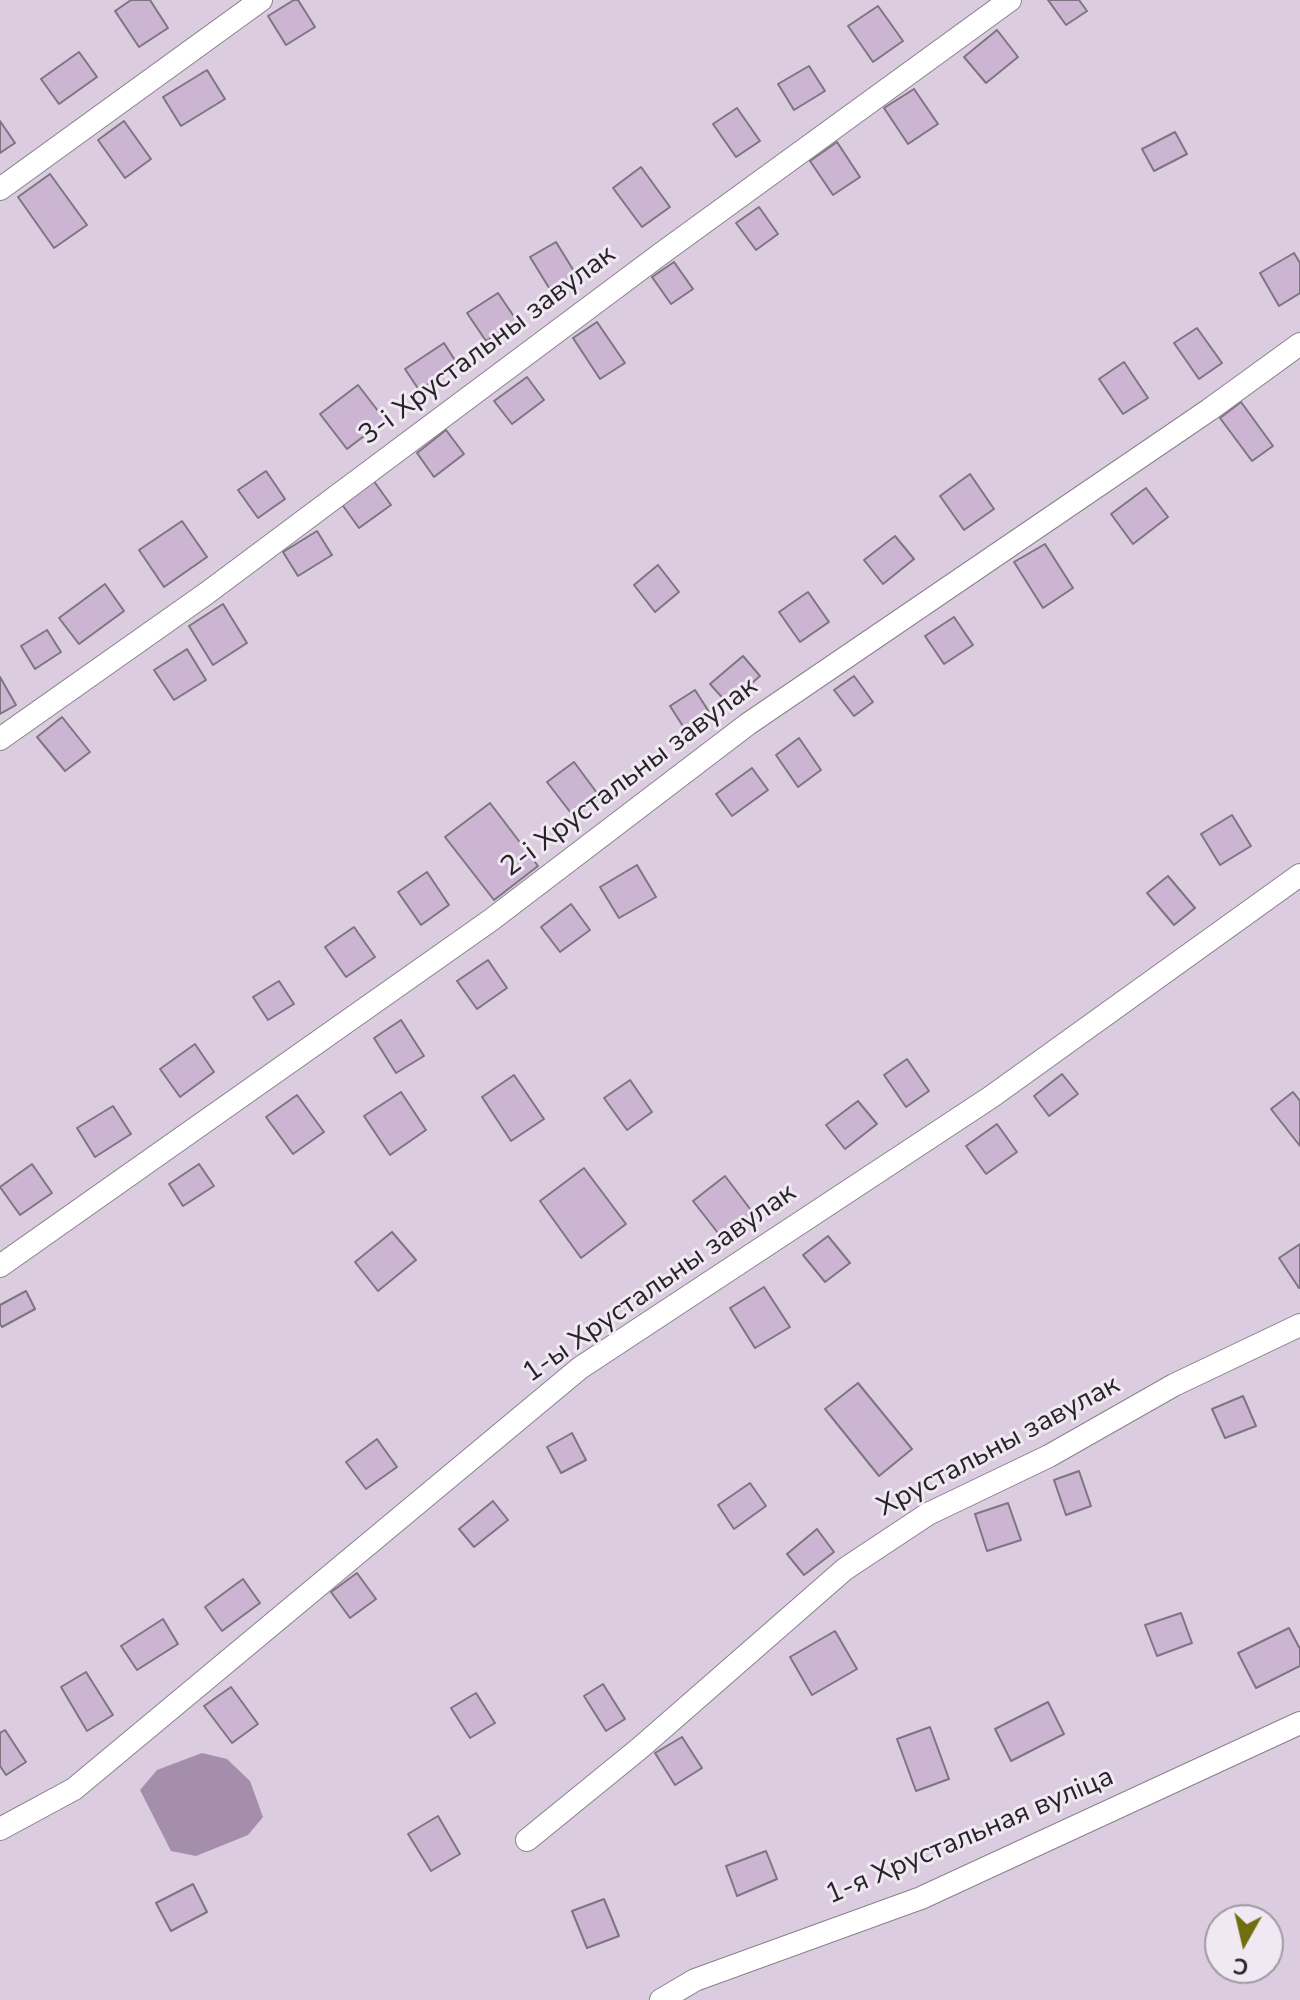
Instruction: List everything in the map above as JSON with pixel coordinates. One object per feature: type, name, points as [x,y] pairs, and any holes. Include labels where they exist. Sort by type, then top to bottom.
[{"type":"lane","points":[[0,189],[261,0]]},
{"type":"lane","name":"3-і Хрустальны завулак","points":[[0,739],[207,593],[662,253],[1010,0]]},
{"type":"lane","name":"2-і Хрустальны завулак","points":[[0,1266],[491,920],[748,724],[1196,419],[1300,344]]},
{"type":"lane","name":"1-ы Хрустальны завулак","points":[[0,1829],[74,1789],[580,1368],[991,1097],[1300,875]]},
{"type":"lane","name":"Хрустальны завулак","points":[[527,1840],[640,1748],[845,1569],[928,1514],[1049,1456],[1174,1385],[1300,1325]]},
{"type":"lane","name":"1-я Хрустальная вуліца","points":[[661,2000],[695,1980],[921,1898],[1300,1723]]},
{"type":"shaded area","points":[[0,0],[1300,0],[1300,2000],[0,2000]]},
{"type":"shaded area","points":[[202,1753],[227,1759],[250,1781],[263,1817],[248,1835],[196,1856],[171,1851],[140,1790],[157,1770]]},
{"type":"building","points":[[131,0],[150,0],[168,28],[139,47],[115,11]]},
{"type":"building","points":[[298,0],[315,27],[286,45],[268,16]]},
{"type":"building","points":[[1048,0],[1079,0],[1087,11],[1066,25]]},
{"type":"building","points":[[878,6],[903,41],[873,62],[848,26]]},
{"type":"building","points":[[997,30],[1018,57],[986,83],[964,57]]},
{"type":"building","points":[[79,52],[97,77],[59,104],[41,79]]},
{"type":"building","points":[[809,66],[825,91],[794,110],[778,84]]},
{"type":"building","points":[[207,70],[225,99],[181,126],[163,97]]},
{"type":"building","points":[[914,89],[938,124],[908,144],[884,108]]},
{"type":"building","points":[[737,108],[760,141],[736,157],[713,124]]},
{"type":"building","points":[[0,121],[15,143],[0,153]]},
{"type":"building","points":[[124,121],[151,159],[125,178],[98,140]]},
{"type":"building","points":[[1175,132],[1187,154],[1154,171],[1142,149]]},
{"type":"building","points":[[837,142],[860,177],[833,195],[810,161]]},
{"type":"building","points":[[641,167],[670,207],[642,227],[613,188]]},
{"type":"building","points":[[50,174],[87,225],[54,248],[18,197]]},
{"type":"building","points":[[759,207],[778,234],[756,250],[736,223]]},
{"type":"building","points":[[556,242],[577,276],[551,291],[530,257]]},
{"type":"building","points":[[1294,253],[1300,263],[1300,293],[1279,306],[1260,273]]},
{"type":"building","points":[[674,262],[693,289],[671,304],[652,277]]},
{"type":"building","points":[[498,293],[517,321],[486,341],[467,313]]},
{"type":"building","points":[[597,322],[625,363],[600,379],[573,338]]},
{"type":"building","points":[[1197,328],[1222,363],[1199,379],[1174,343]]},
{"type":"building","points":[[444,343],[458,365],[419,390],[405,369]]},
{"type":"building","points":[[1124,362],[1148,398],[1123,414],[1099,379]]},
{"type":"building","points":[[527,377],[544,400],[512,424],[494,401]]},
{"type":"building","points":[[358,385],[385,420],[347,449],[320,414]]},
{"type":"building","points":[[1241,402],[1273,446],[1252,461],[1220,418]]},
{"type":"building","points":[[446,430],[464,454],[434,477],[417,453]]},
{"type":"building","points":[[266,471],[285,499],[258,518],[238,490]]},
{"type":"building","points":[[970,474],[994,509],[964,530],[940,496]]},
{"type":"building","points":[[373,480],[391,505],[359,528],[341,503]]},
{"type":"building","points":[[1146,488],[1168,517],[1133,544],[1111,514]]},
{"type":"building","points":[[182,521],[207,557],[164,587],[139,550]]},
{"type":"building","points":[[317,531],[332,555],[298,576],[283,552]]},
{"type":"building","points":[[895,536],[914,559],[883,584],[864,560]]},
{"type":"building","points":[[1045,544],[1073,588],[1043,608],[1014,562]]},
{"type":"building","points":[[658,565],[679,592],[655,612],[634,585]]},
{"type":"building","points":[[105,584],[124,611],[79,644],[59,618]]},
{"type":"building","points":[[808,592],[829,622],[800,642],[779,612]]},
{"type":"building","points":[[223,604],[247,643],[213,665],[189,626]]},
{"type":"building","points":[[954,617],[973,645],[944,664],[925,636]]},
{"type":"building","points":[[47,630],[61,652],[35,669],[21,646]]},
{"type":"building","points":[[187,649],[206,680],[174,700],[154,670]]},
{"type":"building","points":[[743,656],[760,676],[728,704],[710,684]]},
{"type":"building","points":[[854,676],[873,702],[854,716],[834,690]]},
{"type":"building","points":[[0,677],[16,705],[0,714]]},
{"type":"building","points":[[695,690],[713,718],[688,734],[670,706]]},
{"type":"building","points":[[62,717],[90,752],[65,771],[37,737]]},
{"type":"building","points":[[799,738],[821,770],[798,787],[776,755]]},
{"type":"building","points":[[574,762],[600,797],[574,817],[547,782]]},
{"type":"building","points":[[752,768],[768,790],[732,816],[716,794]]},
{"type":"building","points":[[490,803],[538,866],[494,900],[445,837]]},
{"type":"building","points":[[1232,815],[1251,846],[1220,865],[1201,834]]},
{"type":"building","points":[[637,865],[656,897],[619,918],[600,887]]},
{"type":"building","points":[[427,872],[449,905],[421,925],[398,892]]},
{"type":"building","points":[[1168,876],[1195,908],[1174,925],[1147,893]]},
{"type":"building","points":[[571,904],[590,930],[560,952],[541,927]]},
{"type":"building","points":[[354,927],[375,957],[346,977],[325,947]]},
{"type":"building","points":[[488,960],[507,988],[477,1009],[457,981]]},
{"type":"building","points":[[279,981],[294,1004],[268,1020],[253,997]]},
{"type":"building","points":[[401,1020],[424,1056],[396,1073],[374,1038]]},
{"type":"building","points":[[195,1044],[214,1072],[180,1097],[160,1069]]},
{"type":"building","points":[[907,1059],[929,1091],[906,1107],[884,1075]]},
{"type":"building","points":[[1062,1074],[1078,1094],[1049,1116],[1034,1096]]},
{"type":"building","points":[[514,1075],[544,1119],[511,1141],[482,1097]]},
{"type":"building","points":[[630,1080],[652,1112],[627,1130],[604,1098]]},
{"type":"building","points":[[401,1092],[426,1130],[390,1155],[364,1116]]},
{"type":"building","points":[[1293,1092],[1300,1101],[1300,1146],[1271,1109]]},
{"type":"building","points":[[297,1095],[324,1132],[293,1154],[266,1117]]},
{"type":"building","points":[[858,1101],[877,1124],[845,1149],[826,1125]]},
{"type":"building","points":[[113,1106],[131,1134],[95,1157],[77,1128]]},
{"type":"building","points":[[997,1124],[1017,1152],[986,1174],[966,1146]]},
{"type":"building","points":[[32,1164],[52,1193],[20,1215],[0,1187]]},
{"type":"building","points":[[199,1164],[214,1186],[183,1206],[169,1184]]},
{"type":"building","points":[[584,1168],[626,1224],[581,1258],[540,1201]]},
{"type":"building","points":[[725,1176],[757,1218],[725,1242],[693,1201]]},
{"type":"building","points":[[392,1232],[416,1260],[378,1291],[355,1262]]},
{"type":"building","points":[[828,1236],[850,1263],[825,1282],[803,1255]]},
{"type":"building","points":[[1300,1244],[1300,1288],[1299,1288],[1279,1258]]},
{"type":"building","points":[[764,1287],[790,1327],[755,1348],[730,1308]]},
{"type":"building","points":[[26,1291],[35,1309],[2,1327],[0,1305]]},
{"type":"building","points":[[858,1383],[912,1449],[879,1476],[825,1409]]},
{"type":"building","points":[[1243,1396],[1256,1426],[1225,1438],[1212,1409]]},
{"type":"building","points":[[572,1433],[586,1460],[561,1473],[547,1447]]},
{"type":"building","points":[[377,1439],[397,1467],[366,1489],[346,1462]]},
{"type":"building","points":[[1079,1471],[1091,1506],[1066,1515],[1054,1480]]},
{"type":"building","points":[[750,1483],[766,1506],[734,1529],[718,1505]]},
{"type":"building","points":[[493,1501],[508,1520],[474,1547],[459,1529]]},
{"type":"building","points":[[1008,1503],[1021,1540],[987,1551],[975,1514]]},
{"type":"building","points":[[817,1529],[834,1552],[804,1575],[787,1554]]},
{"type":"building","points":[[357,1573],[376,1599],[350,1618],[331,1592]]},
{"type":"building","points":[[243,1579],[260,1603],[222,1631],[205,1607]]},
{"type":"building","points":[[1181,1613],[1192,1643],[1157,1656],[1145,1625]]},
{"type":"building","points":[[163,1619],[178,1644],[137,1670],[121,1646]]},
{"type":"building","points":[[1289,1628],[1300,1649],[1300,1666],[1256,1688],[1238,1653]]},
{"type":"building","points":[[835,1631],[857,1669],[812,1695],[790,1657]]},
{"type":"building","points":[[86,1672],[113,1715],[87,1731],[61,1687]]},
{"type":"building","points":[[603,1684],[625,1719],[606,1731],[584,1696]]},
{"type":"building","points":[[231,1687],[258,1724],[232,1743],[204,1706]]},
{"type":"building","points":[[476,1693],[495,1723],[470,1738],[451,1708]]},
{"type":"building","points":[[1048,1702],[1064,1734],[1011,1761],[995,1729]]},
{"type":"building","points":[[930,1727],[949,1779],[916,1791],[897,1739]]},
{"type":"building","points":[[5,1730],[26,1762],[6,1775],[0,1766],[0,1733]]},
{"type":"building","points":[[682,1737],[702,1768],[675,1785],[655,1753]]},
{"type":"building","points":[[438,1816],[460,1854],[431,1871],[408,1834]]},
{"type":"building","points":[[766,1851],[777,1879],[737,1896],[726,1866]]},
{"type":"building","points":[[193,1884],[207,1912],[171,1931],[156,1903]]},
{"type":"building","points":[[604,1899],[619,1936],[587,1948],[572,1911]]}]
